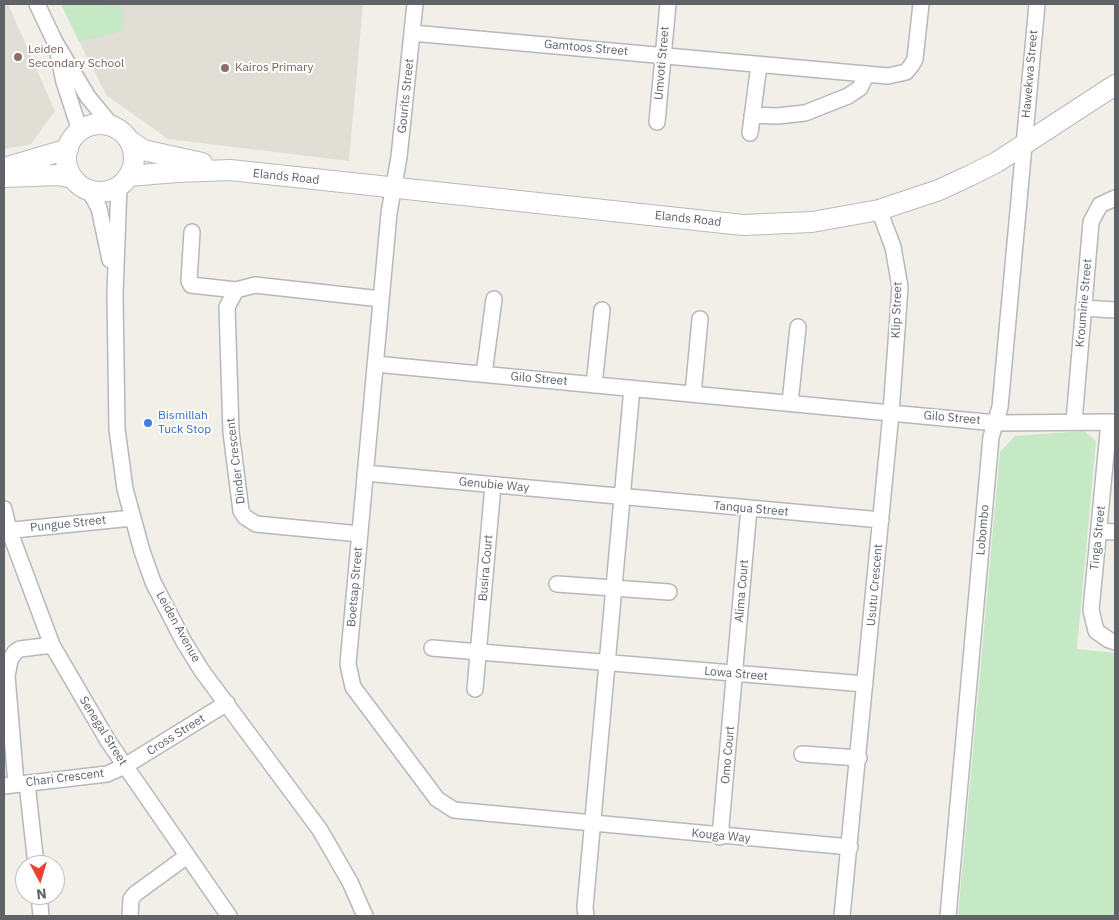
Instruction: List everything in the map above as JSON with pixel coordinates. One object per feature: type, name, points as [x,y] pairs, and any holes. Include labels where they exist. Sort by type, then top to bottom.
[{"type":"street","points":[[4,177],[58,175],[99,192],[124,181],[134,158],[129,140],[122,132],[112,126],[88,97],[55,42],[37,4]]},
{"type":"street","name":"Gourits Street","points":[[394,188],[416,4]]},
{"type":"street","name":"Umvoti Street","points":[[657,122],[668,4]]},
{"type":"street","name":"Gamtoos Street","points":[[412,33],[664,54],[866,75],[898,75],[911,66],[914,59],[921,4]]},
{"type":"street","name":"Hawekwa Street","points":[[1024,145],[1038,4]]},
{"type":"street","points":[[55,42],[64,82],[80,130]]},
{"type":"street","points":[[750,133],[759,65]]},
{"type":"street","points":[[752,115],[777,116],[805,113],[848,96],[860,88],[866,75]]},
{"type":"street","name":"Elands Road","points":[[129,140],[143,150],[230,170],[743,225],[812,222],[879,210],[940,190],[990,165],[1024,145],[1115,85]]},
{"type":"street","points":[[81,184],[66,159],[68,149],[80,130],[99,124],[112,126]]},
{"type":"street","name":"Lobombo","points":[[948,916],[991,438],[1000,407],[1024,145]]},
{"type":"street","points":[[4,168],[68,149]]},
{"type":"street","name":"Elands Road","points":[[124,181],[177,172],[230,170]]},
{"type":"street","name":"Leiden Avenue","points":[[124,181],[114,294],[117,429],[122,469],[132,518],[144,558],[168,613],[202,671],[320,830],[350,882],[365,916]]},
{"type":"street","name":"Leiden Avenue","points":[[81,184],[99,208],[104,225],[114,294]]},
{"type":"street","name":"Boetsap Street","points":[[394,188],[381,299],[365,473],[348,664],[350,680],[357,694],[437,799],[448,808],[461,812],[592,823]]},
{"type":"street","name":"Kroumirie Street","points":[[1074,421],[1091,222],[1100,205],[1115,198]]},
{"type":"street","name":"Klip Street","points":[[879,210],[893,247],[900,287],[891,413]]},
{"type":"street","points":[[192,232],[189,281],[191,285],[236,290],[255,285],[381,299]]},
{"type":"street","name":"Dinder Crescent","points":[[236,290],[227,307],[228,387],[238,499],[245,517],[256,524],[360,534]]},
{"type":"street","points":[[484,374],[494,299]]},
{"type":"street","points":[[1083,308],[1115,310]]},
{"type":"street","points":[[594,385],[602,310]]},
{"type":"street","points":[[693,394],[700,319]]},
{"type":"street","points":[[790,403],[798,327]]},
{"type":"street","name":"Gilo Street","points":[[375,364],[996,423],[1112,422]]},
{"type":"street","points":[[586,916],[592,823],[632,388]]},
{"type":"street","name":"Usutu Crescent","points":[[842,916],[891,413]]},
{"type":"street","name":"Tinga Street","points":[[1112,422],[1091,617],[1096,630],[1102,636],[1115,642]]},
{"type":"street","name":"Genubie Way","points":[[365,473],[622,497]]},
{"type":"street","name":"Busira Court","points":[[475,689],[493,485]]},
{"type":"street","name":"Tanqua Street","points":[[622,497],[881,520]]},
{"type":"street","name":"Alima Court","points":[[735,674],[749,508]]},
{"type":"street","name":"Senegal Street","points":[[4,509],[6,530],[52,646],[108,741],[229,916]]},
{"type":"street","name":"Pungue Street","points":[[6,530],[132,518]]},
{"type":"street","points":[[1099,531],[1115,532]]},
{"type":"street","points":[[557,584],[670,592]]},
{"type":"street","points":[[34,855],[16,784],[7,676],[10,660],[20,649],[52,646]]},
{"type":"street","points":[[432,648],[607,663]]},
{"type":"street","name":"Lowa Street","points":[[607,663],[866,684]]},
{"type":"street","name":"Omo Court","points":[[720,837],[735,674]]},
{"type":"street","name":"Cross Street","points":[[125,766],[227,704]]},
{"type":"street","points":[[802,754],[858,758]]},
{"type":"street","name":"Chari Crescent","points":[[16,784],[96,776],[125,766]]},
{"type":"street","name":"Kouga Way","points":[[592,823],[720,837],[850,848]]},
{"type":"street","points":[[130,916],[131,899],[135,894],[187,856]]},
{"type":"shaded area","name":"Leiden Secondary School","points":[[4,4],[8,4],[55,111],[31,144],[4,149]]},
{"type":"shaded area","name":"Kairos Primary","points":[[61,4],[363,4],[349,161],[168,139],[106,95]]},
{"type":"green space","points":[[61,4],[122,6],[123,31],[79,42]]},
{"type":"green space","points":[[1084,431],[1096,441],[1077,649],[1115,653],[1115,916],[958,916],[1000,452],[1015,436]]},
{"type":"place","name":"Leiden Secondary School","points":[[18,57]]},
{"type":"place","name":"Kairos Primary","points":[[225,68]]},
{"type":"place","name":"Bismillah Tuck Stop","points":[[148,423]]}]
